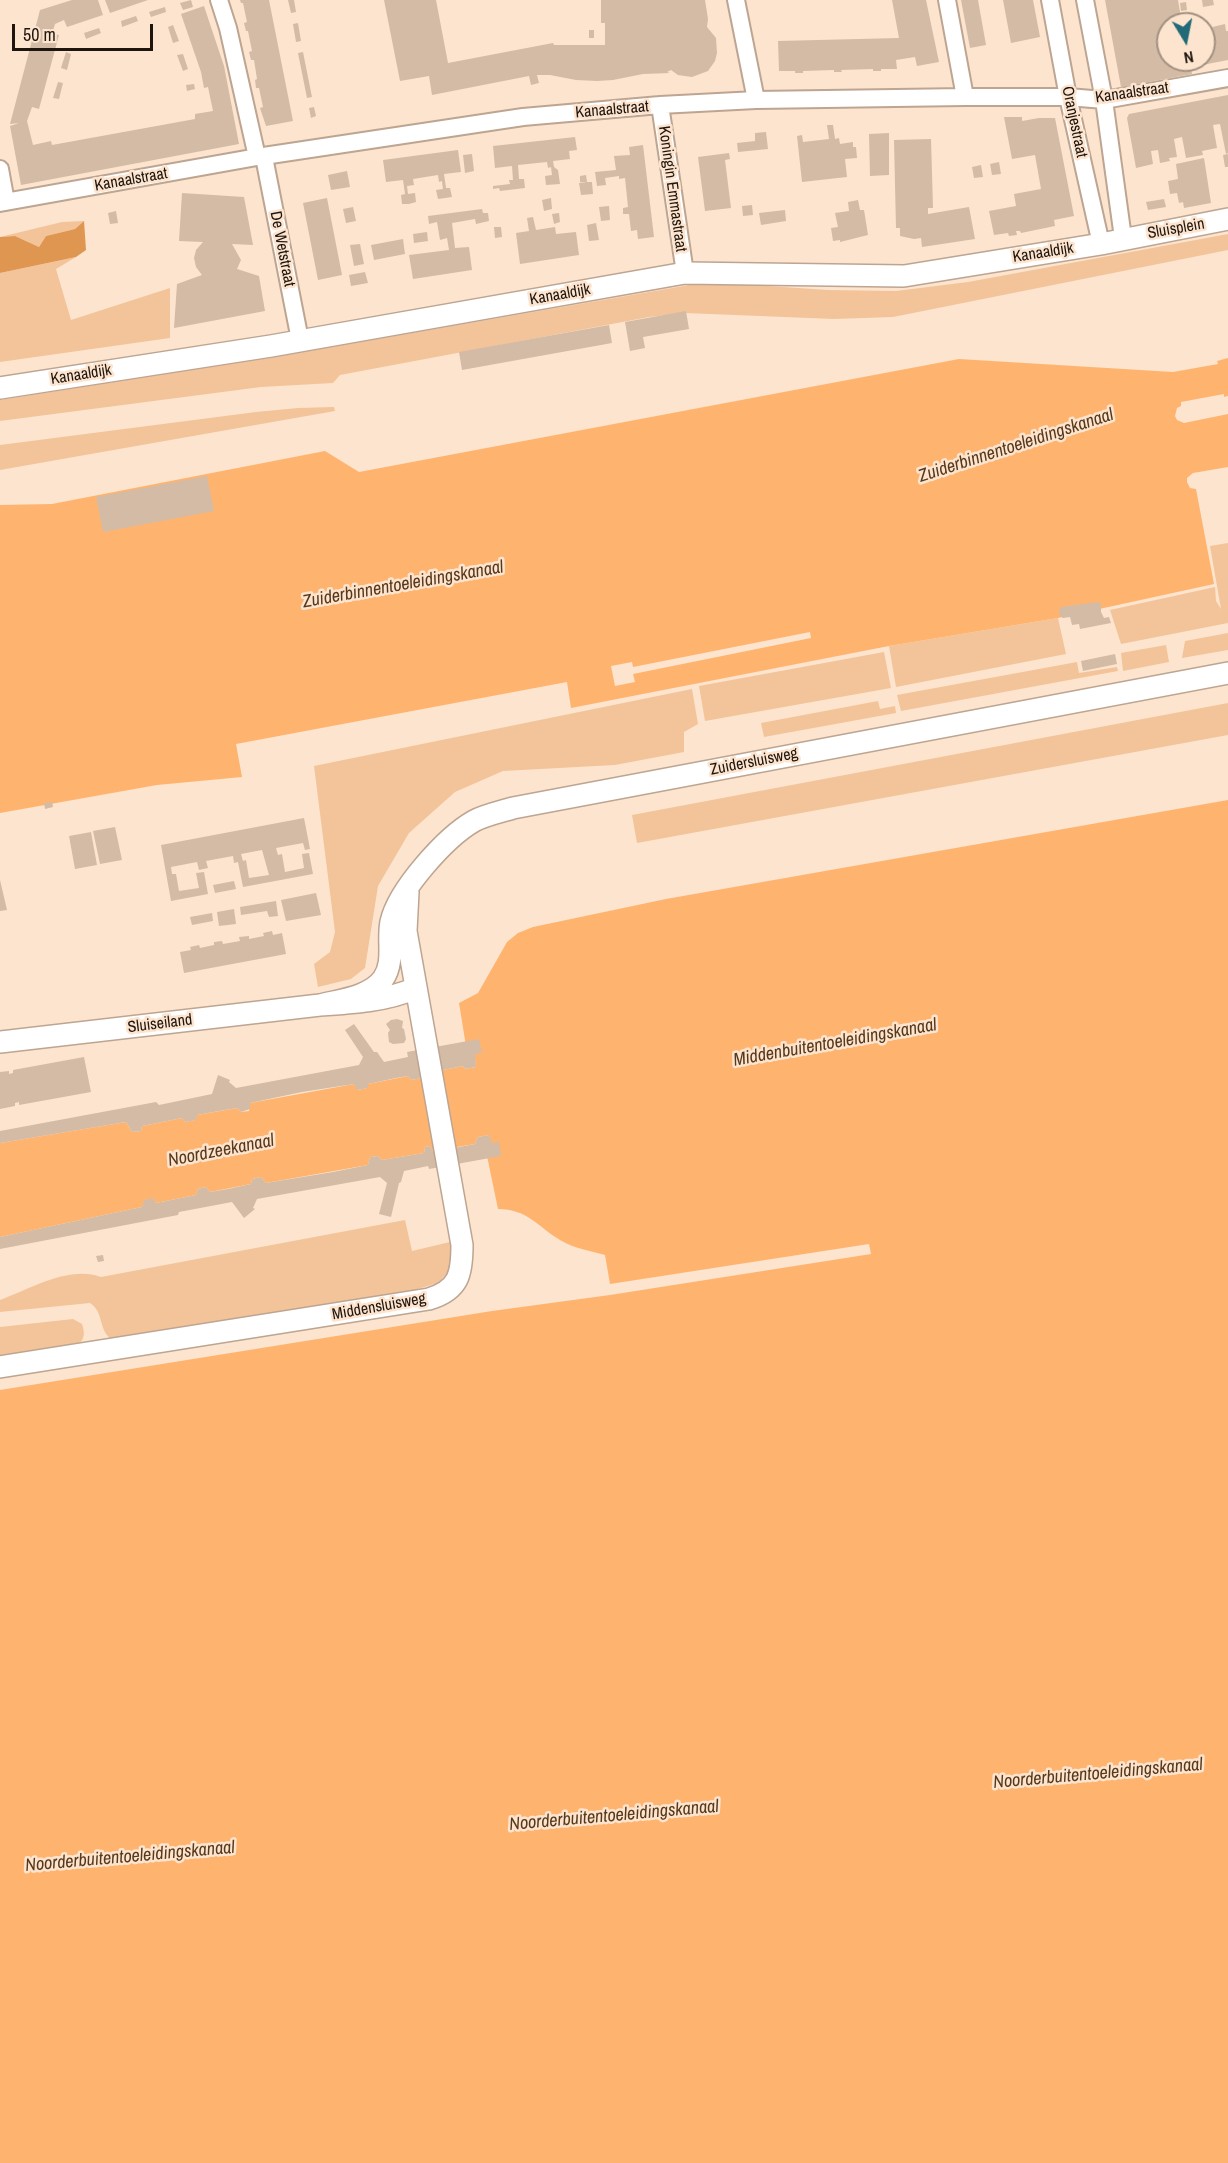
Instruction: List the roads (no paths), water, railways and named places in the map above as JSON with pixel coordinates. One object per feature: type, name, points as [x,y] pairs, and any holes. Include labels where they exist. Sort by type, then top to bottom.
[{"type":"street","name":"De Wetstraat","points":[[219,0],[261,157],[300,340]]},
{"type":"street","points":[[736,0],[756,100]]},
{"type":"street","points":[[947,0],[965,97]]},
{"type":"street","name":"Oranjestraat","points":[[1050,0],[1068,97],[1101,244]]},
{"type":"street","name":"Oranjestraat","points":[[1085,0],[1104,100],[1123,238]]},
{"type":"street","name":"Kanaalstraat","points":[[3,203],[261,157],[523,117],[660,105],[756,100],[965,97],[1068,97],[1104,100],[1228,78]]},
{"type":"street","name":"Koningin Emmastraat","points":[[660,105],[685,273]]},
{"type":"street","points":[[0,170],[3,203]]},
{"type":"street","name":"Sluisplein","points":[[1123,238],[1228,219]]},
{"type":"street","name":"Kanaaldijk","points":[[0,388],[300,340],[685,273],[904,276],[1101,244],[1123,238]]},
{"type":"street","name":"Zuidersluisweg","points":[[408,888],[442,845],[475,821],[513,807],[1228,673]]},
{"type":"street","points":[[408,888],[394,910],[390,926],[390,966],[386,973],[415,983]]},
{"type":"street","points":[[408,888],[406,931],[415,983]]},
{"type":"street","name":"Sluiseiland","points":[[321,1005],[363,993],[382,981],[386,973]]},
{"type":"street","name":"Sluiseiland","points":[[0,1042],[354,1003],[402,994],[415,983]]},
{"type":"street","name":"Middensluisweg","points":[[0,1366],[429,1299],[443,1295],[453,1287],[462,1271],[462,1245],[415,983]]},
{"type":"water","name":"Zuiderbinnentoeleidingskanaal","points":[[1228,358],[1228,396],[1224,397],[1224,394],[1181,402],[1175,416],[1177,420],[1184,423],[1228,414],[1228,467],[1193,473],[1187,478],[1190,488],[1196,489],[1214,584],[1058,618],[889,646],[571,708],[567,682],[236,744],[242,777],[157,785],[0,813],[0,505],[52,504],[325,451],[359,472],[959,359],[1173,372],[1218,364],[1217,361]]},
{"type":"water","points":[[1228,800],[1228,2163],[0,2163],[0,1390],[492,1311],[871,1254],[869,1244],[610,1284],[605,1255],[565,1243],[524,1215],[498,1209],[487,1156],[494,1154],[489,1135],[478,1137],[475,1144],[433,1151],[430,1146],[425,1147],[424,1153],[382,1160],[378,1156],[370,1157],[368,1165],[266,1183],[261,1177],[252,1179],[251,1184],[210,1192],[206,1187],[198,1189],[196,1195],[156,1203],[153,1199],[145,1200],[142,1207],[0,1237],[0,1143],[126,1122],[132,1132],[141,1131],[142,1126],[182,1118],[185,1122],[195,1120],[197,1115],[237,1108],[241,1112],[249,1111],[250,1103],[354,1084],[358,1090],[367,1088],[368,1084],[408,1076],[411,1080],[422,1078],[423,1074],[463,1066],[465,1069],[476,1067],[473,1045],[466,1046],[459,1003],[478,993],[507,942],[518,933],[533,927],[666,899]]},
{"type":"water label","name":"Middenbuitentoeleidingskanaal","points":[[835,1043]]},
{"type":"water label","name":"Noordzeekanaal","points":[[221,1151]]},
{"type":"water label","name":"Noorderbuitentoeleidingskanaal","points":[[1098,1774]]},
{"type":"water label","name":"Noorderbuitentoeleidingskanaal","points":[[614,1816]]},
{"type":"water label","name":"Noorderbuitentoeleidingskanaal","points":[[130,1857]]}]
